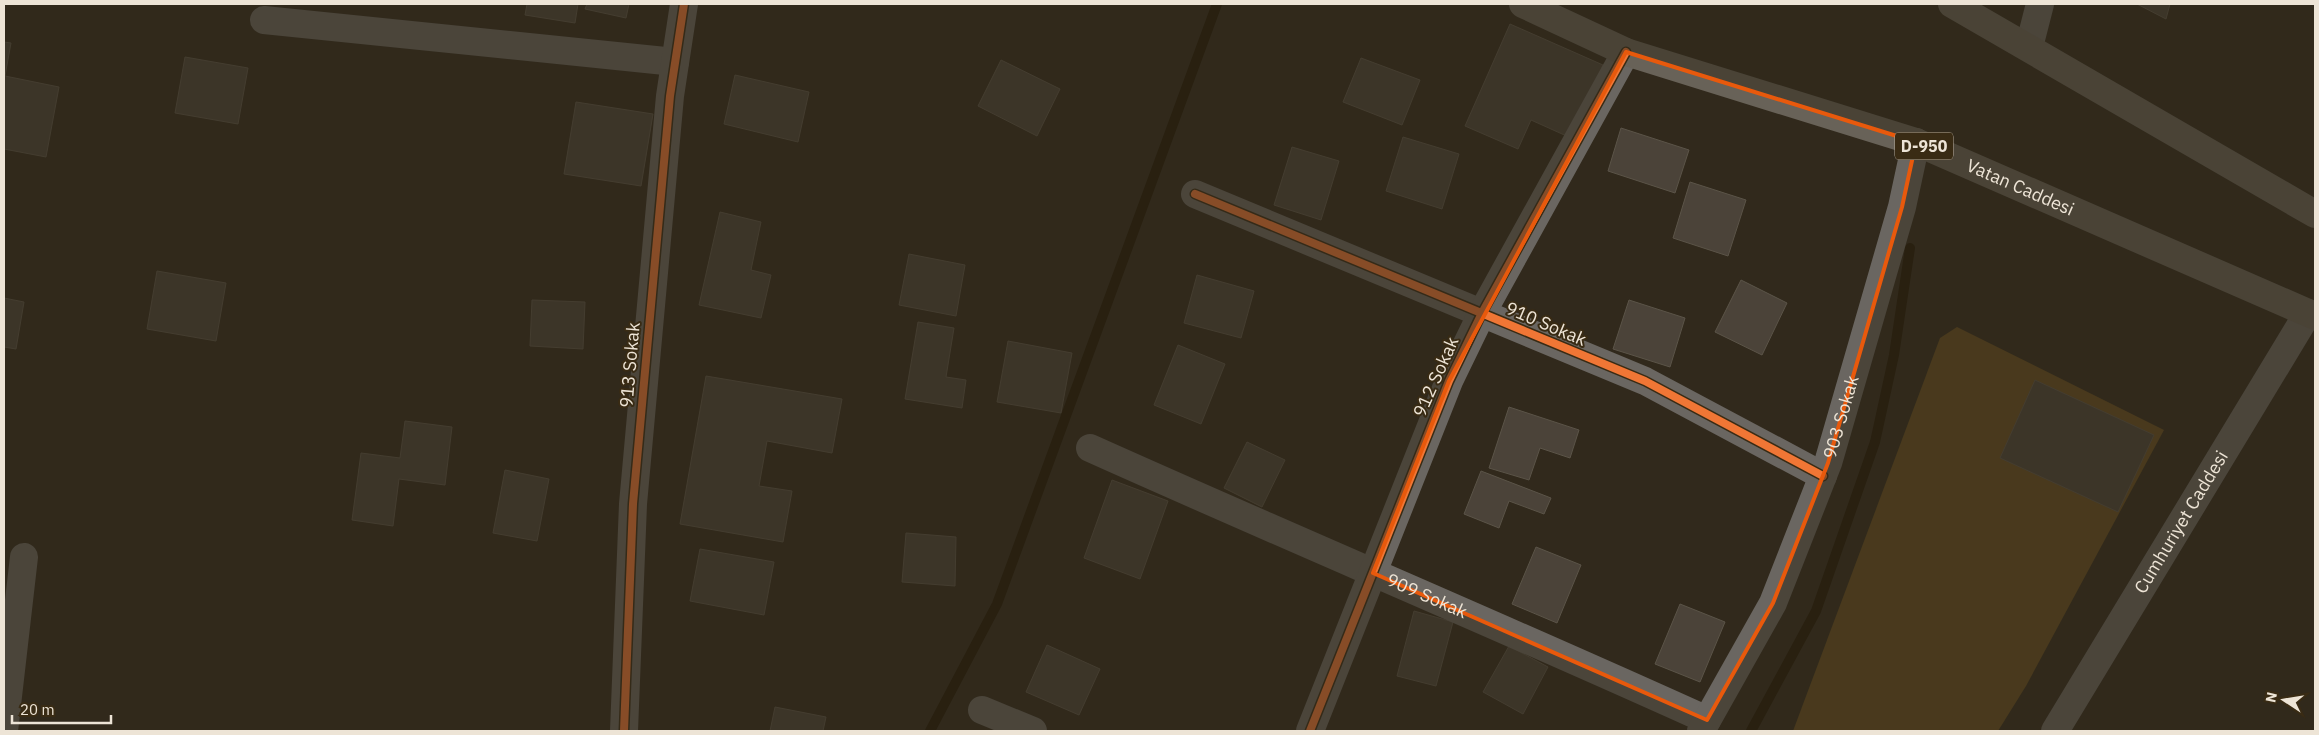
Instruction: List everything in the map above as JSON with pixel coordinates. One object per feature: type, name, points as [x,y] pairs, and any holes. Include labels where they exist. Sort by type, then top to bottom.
[{"type":"highway","name":"Vatan Caddesi","points":[[1523,4],[1626,52],[1916,142],[2312,315]]},
{"type":"highway","points":[[1952,4],[2315,214]]},
{"type":"street","name":"913 Sokak","points":[[624,731],[633,504],[670,96],[684,4]]},
{"type":"street","points":[[2029,47],[2040,4]]},
{"type":"street","points":[[264,20],[675,62]]},
{"type":"street","name":"912 Sokak","points":[[1310,731],[1449,380],[1482,313],[1626,52]]},
{"type":"street","name":"903 Sokak","points":[[1704,726],[1773,603],[1823,476],[1902,207],[1916,142]]},
{"type":"street","name":"910 Sokak","points":[[1195,194],[1645,381],[1823,476]]},
{"type":"street","name":"Cumhuriyet Caddesi","points":[[2055,731],[2312,315]]},
{"type":"street","name":"909 Sokak","points":[[1090,448],[1546,647],[1704,726]]},
{"type":"street","points":[[4,731],[24,557]]},
{"type":"street","points":[[982,710],[1033,731]]},
{"type":"highlighted area","points":[[1626,52],[1916,142],[1902,207],[1828,463],[1773,603],[1707,720],[1373,573],[1449,381]]},
{"type":"shaded area","points":[[1957,327],[2164,430],[2026,686],[1998,731],[1793,731],[1940,338]]},
{"type":"building","points":[[527,4],[578,4],[575,23],[525,15]]},
{"type":"building","points":[[587,4],[629,4],[626,18],[585,9]]},
{"type":"building","points":[[2137,4],[2170,4],[2166,19]]},
{"type":"building","points":[[1510,24],[1603,65],[1571,138],[1531,120],[1518,149],[1465,126]]},
{"type":"building","points":[[4,42],[11,43],[5,76],[59,87],[46,157],[4,149]]},
{"type":"building","points":[[185,57],[248,68],[238,124],[175,113]]},
{"type":"building","points":[[1361,58],[1420,80],[1402,125],[1343,102]]},
{"type":"building","points":[[1001,60],[1060,89],[1037,136],[978,106]]},
{"type":"building","points":[[735,75],[809,92],[798,142],[724,124]]},
{"type":"building","points":[[576,102],[653,114],[641,186],[564,174]]},
{"type":"building","points":[[1621,128],[1689,150],[1675,193],[1608,171]]},
{"type":"building","points":[[1403,137],[1459,154],[1442,209],[1386,191]]},
{"type":"building","points":[[1292,147],[1339,161],[1321,220],[1274,205]]},
{"type":"building","points":[[1690,182],[1746,200],[1728,256],[1673,238]]},
{"type":"building","points":[[720,212],[761,222],[751,270],[771,275],[761,318],[699,305]]},
{"type":"building","points":[[909,254],[965,265],[956,316],[899,305]]},
{"type":"building","points":[[157,271],[226,283],[216,341],[147,329]]},
{"type":"building","points":[[1197,275],[1254,291],[1241,338],[1184,323]]},
{"type":"building","points":[[1741,280],[1787,303],[1762,355],[1715,332]]},
{"type":"building","points":[[4,298],[24,302],[16,349],[4,347]]},
{"type":"building","points":[[532,300],[585,302],[583,349],[530,346]]},
{"type":"building","points":[[1629,300],[1685,318],[1670,367],[1613,349]]},
{"type":"building","points":[[918,322],[954,328],[946,377],[966,380],[962,408],[905,399]]},
{"type":"building","points":[[1008,341],[1072,353],[1061,413],[997,402]]},
{"type":"building","points":[[1178,345],[1225,364],[1201,424],[1154,405]]},
{"type":"building","points":[[706,376],[842,399],[832,453],[767,441],[759,486],[792,491],[783,542],[680,524]]},
{"type":"building","points":[[2035,380],[2154,435],[2118,512],[2000,458]]},
{"type":"building","points":[[1509,407],[1579,430],[1570,458],[1540,448],[1529,480],[1489,468]]},
{"type":"building","points":[[405,421],[452,427],[445,485],[399,479],[393,526],[352,520],[361,453],[400,458]]},
{"type":"building","points":[[1247,442],[1285,460],[1262,507],[1224,488]]},
{"type":"building","points":[[505,470],[549,479],[537,541],[493,533]]},
{"type":"building","points":[[1481,471],[1551,498],[1544,514],[1509,501],[1499,528],[1464,514]]},
{"type":"building","points":[[1112,480],[1168,501],[1140,579],[1084,558]]},
{"type":"building","points":[[906,533],[956,537],[955,586],[902,582]]},
{"type":"building","points":[[1536,547],[1581,565],[1557,623],[1512,604]]},
{"type":"building","points":[[700,549],[774,562],[764,615],[690,601]]},
{"type":"building","points":[[1680,604],[1725,622],[1700,682],[1655,664]]},
{"type":"building","points":[[1414,611],[1453,622],[1436,686],[1397,676]]},
{"type":"building","points":[[1047,645],[1100,669],[1079,715],[1026,692]]},
{"type":"building","points":[[1509,646],[1548,667],[1523,714],[1483,692]]},
{"type":"building","points":[[775,707],[826,717],[823,731],[770,731]]},
{"type":"waterway","points":[[930,731],[997,604],[1217,4]]},
{"type":"waterway","points":[[1751,731],[1816,611],[1875,442],[1894,355],[1910,248]]},
{"type":"cycle path","points":[[624,731],[633,504],[670,96],[684,4]]},
{"type":"cycle path","points":[[1310,731],[1449,381],[1482,313],[1626,52]]},
{"type":"cycle path","points":[[1195,194],[1645,381],[1823,476]]}]
